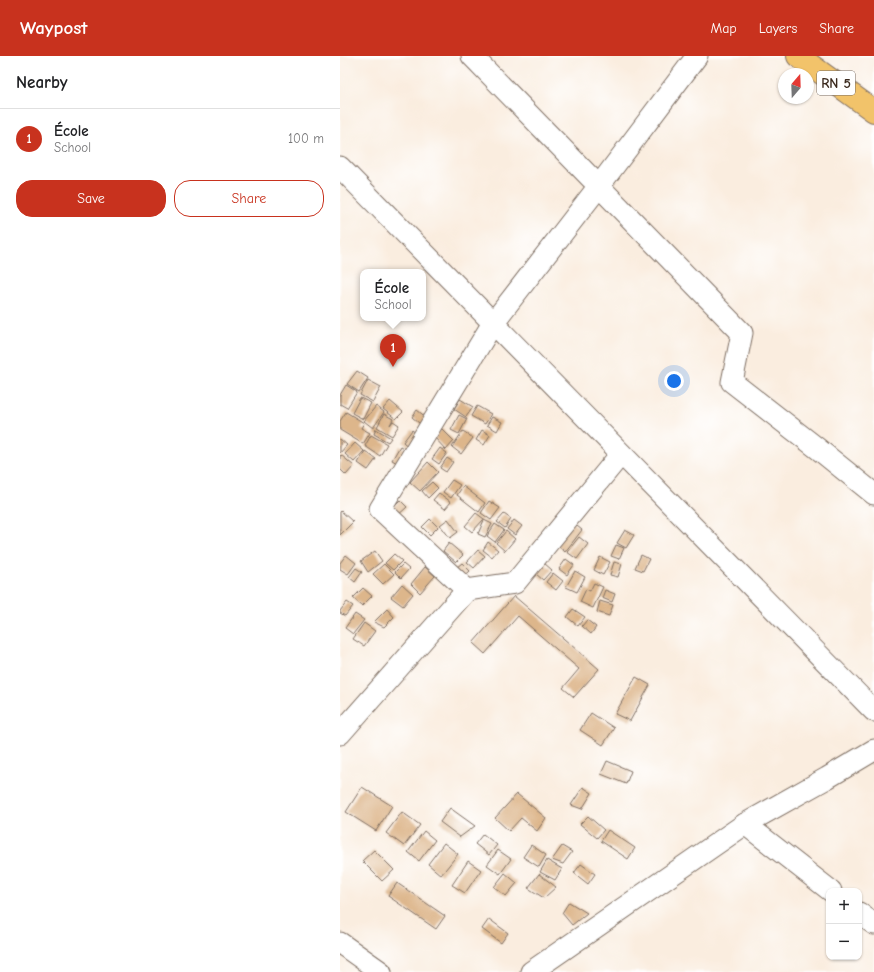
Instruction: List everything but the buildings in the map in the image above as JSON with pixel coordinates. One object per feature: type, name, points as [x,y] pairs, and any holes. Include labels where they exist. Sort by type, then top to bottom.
[{"type":"main road","name":"RN 5","points":[[798,56],[874,111]]},
{"type":"street","points":[[472,56],[742,333],[732,382],[874,494]]},
{"type":"street","points":[[467,590],[380,509],[493,323],[697,56]]},
{"type":"street","points":[[340,167],[874,711]]},
{"type":"street","points":[[340,734],[467,590],[515,583],[621,454]]},
{"type":"street","points":[[531,972],[745,824],[874,750]]},
{"type":"street","points":[[745,824],[827,888]]},
{"type":"street","points":[[862,915],[874,924]]},
{"type":"street","points":[[340,943],[381,972]]},
{"type":"place","name":"École","points":[[393,367]]}]
